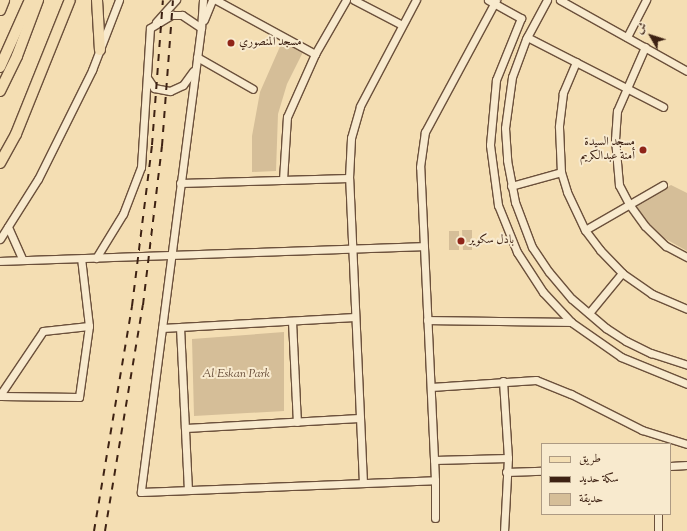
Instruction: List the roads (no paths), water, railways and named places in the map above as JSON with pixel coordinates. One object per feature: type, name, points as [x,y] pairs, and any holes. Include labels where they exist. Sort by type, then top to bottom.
[{"type":"highway","points":[[0,67],[30,0]]},
{"type":"highway","points":[[0,91],[18,56],[38,0]]},
{"type":"highway","points":[[0,163],[16,134],[70,0]]},
{"type":"highway","points":[[97,0],[100,50]]},
{"type":"main road","points":[[0,10],[4,0]]},
{"type":"street","points":[[0,239],[38,179],[100,50],[119,0]]},
{"type":"street","points":[[96,258],[123,214],[141,167],[148,79],[150,28],[176,0]]},
{"type":"street","points":[[203,0],[201,28],[141,492],[435,480]]},
{"type":"street","points":[[201,28],[212,0]]},
{"type":"street","points":[[216,0],[315,54]]},
{"type":"street","points":[[283,180],[287,117],[315,54],[346,0]]},
{"type":"street","points":[[354,0],[402,25]]},
{"type":"street","points":[[363,483],[349,178],[351,138],[360,106],[416,0]]},
{"type":"street","points":[[547,0],[527,37],[512,77],[505,128],[507,160],[511,186],[515,202],[532,247],[549,272],[588,313],[626,341],[651,353],[687,365]]},
{"type":"street","points":[[560,0],[687,71]]},
{"type":"street","points":[[627,37],[645,0]]},
{"type":"street","points":[[435,518],[435,480],[420,167],[425,132],[494,1],[521,18],[496,80],[490,145],[498,206],[517,252],[543,292],[571,322],[621,357],[687,384]]},
{"type":"street","points":[[150,28],[172,15],[182,15],[201,28]]},
{"type":"street","points":[[527,37],[663,107]]},
{"type":"street","points":[[645,48],[625,88],[617,111],[615,139],[619,185],[629,204],[645,226],[666,246],[687,257]]},
{"type":"street","points":[[197,57],[253,89]]},
{"type":"street","points":[[576,62],[564,92],[559,128],[561,172],[567,192],[585,230],[600,250],[622,273],[652,294],[687,309]]},
{"type":"street","points":[[148,79],[154,88],[170,91],[183,85],[195,68]]},
{"type":"street","points":[[511,186],[561,172]]},
{"type":"street","points":[[180,183],[349,178]]},
{"type":"street","points":[[585,230],[663,185]]},
{"type":"street","points":[[8,227],[23,260]]},
{"type":"street","points":[[0,261],[424,246]]},
{"type":"street","points":[[0,396],[79,397],[90,326],[81,258]]},
{"type":"street","points":[[588,313],[622,273]]},
{"type":"street","points":[[162,328],[355,317]]},
{"type":"street","points":[[427,320],[571,322]]},
{"type":"street","points":[[292,321],[297,422]]},
{"type":"street","points":[[0,396],[43,331],[90,326]]},
{"type":"street","points":[[180,327],[188,490]]},
{"type":"street","points":[[431,387],[536,380],[571,394],[642,430],[687,444]]},
{"type":"street","points":[[503,381],[508,458],[506,472],[504,531]]},
{"type":"street","points":[[185,428],[360,418]]},
{"type":"street","points":[[434,460],[508,458]]},
{"type":"street","points":[[671,466],[687,465]]},
{"type":"street","points":[[506,472],[541,471]]},
{"type":"street","points":[[658,515],[658,531]]},
{"type":"railway","points":[[94,531],[132,306],[152,145],[163,0]]},
{"type":"railway","points":[[105,531],[143,305],[162,146],[173,0]]},
{"type":"place","name":"مسجد المنصوري","points":[[231,43]]},
{"type":"place","name":"مسجد السيدة أمنة عبدالكريم","points":[[643,150]]},
{"type":"place","name":"بادل سكوير","points":[[461,241]]},
{"type":"park label","name":"Al Eskan Park","points":[[236,375]]}]
